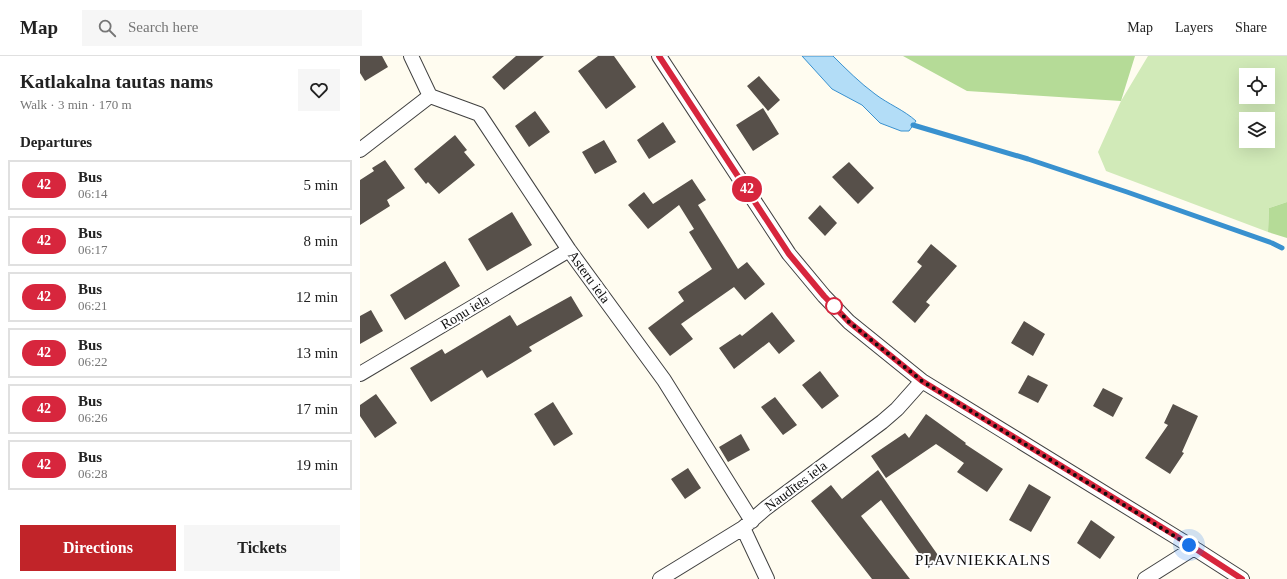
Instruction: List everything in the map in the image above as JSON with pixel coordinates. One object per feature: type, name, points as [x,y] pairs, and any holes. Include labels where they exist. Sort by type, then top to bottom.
[{"type":"street","points":[[360,150],[430,96],[411,56]]},
{"type":"street","points":[[659,56],[789,254],[824,296],[849,322],[922,381],[1242,579]]},
{"type":"street","name":"Asteru iela","points":[[430,96],[479,114],[570,250],[664,380],[747,524],[767,579]]},
{"type":"street","name":"Roņu iela","points":[[360,374],[570,250]]},
{"type":"street","name":"Naudītes iela","points":[[660,579],[747,524],[882,422],[897,409],[922,381]]},
{"type":"street","points":[[1145,579],[1194,548]]},
{"type":"green space","points":[[903,56],[1135,56],[1121,101],[967,91]]},
{"type":"green space","points":[[1148,56],[1287,56],[1287,202],[1269,208],[1268,232],[1106,171],[1098,152],[1121,101]]},
{"type":"green space","points":[[1287,202],[1287,238],[1268,232],[1269,208]]},
{"type":"water","points":[[802,56],[833,56],[869,90],[916,121],[909,131],[901,131],[880,123],[862,105],[832,89]]},
{"type":"building","points":[[360,56],[382,56],[388,67],[365,81],[360,73]]},
{"type":"building","points":[[516,56],[544,56],[504,90],[492,77]]},
{"type":"building","points":[[598,56],[614,56],[636,87],[606,109],[578,71]]},
{"type":"building","points":[[759,76],[780,100],[768,111],[747,86]]},
{"type":"building","points":[[763,108],[779,134],[753,151],[736,125]]},
{"type":"building","points":[[535,111],[550,132],[529,147],[515,126]]},
{"type":"building","points":[[663,122],[676,142],[649,159],[637,140]]},
{"type":"building","points":[[455,135],[467,150],[464,152],[475,165],[439,194],[428,182],[426,184],[414,169]]},
{"type":"building","points":[[604,140],[617,162],[595,174],[582,152]]},
{"type":"building","points":[[385,160],[405,188],[387,200],[390,206],[360,225],[360,180],[374,171],[372,168]]},
{"type":"building","points":[[849,162],[874,188],[858,204],[832,177]]},
{"type":"building","points":[[692,179],[706,200],[698,205],[738,269],[747,262],[765,284],[745,300],[734,287],[681,324],[693,339],[670,356],[648,328],[684,301],[678,292],[712,269],[689,232],[694,229],[679,205],[648,229],[628,205],[644,192],[653,204]]},
{"type":"building","points":[[820,205],[837,223],[825,236],[808,218]]},
{"type":"building","points":[[512,212],[532,245],[487,271],[468,239]]},
{"type":"building","points":[[931,244],[957,266],[926,302],[930,305],[915,323],[892,302],[922,266],[917,262]]},
{"type":"building","points":[[445,261],[460,286],[405,320],[390,295]]},
{"type":"building","points":[[571,296],[583,316],[529,347],[532,351],[487,378],[482,370],[431,402],[410,368],[442,349],[445,354],[510,315],[517,326]]},
{"type":"building","points":[[371,310],[383,331],[360,344],[360,316]]},
{"type":"building","points":[[772,312],[795,341],[779,354],[769,342],[734,369],[719,348],[740,334],[742,336]]},
{"type":"building","points":[[1024,321],[1045,334],[1033,356],[1011,343]]},
{"type":"building","points":[[820,371],[839,396],[822,409],[802,385]]},
{"type":"building","points":[[1028,375],[1048,385],[1038,403],[1018,393]]},
{"type":"building","points":[[1103,388],[1123,398],[1113,417],[1093,406]]},
{"type":"building","points":[[376,394],[397,423],[375,438],[360,416],[360,405]]},
{"type":"building","points":[[775,397],[797,425],[783,435],[761,407]]},
{"type":"building","points":[[553,402],[573,434],[554,446],[534,414]]},
{"type":"building","points":[[1173,404],[1198,416],[1182,452],[1184,453],[1170,474],[1145,458],[1168,425],[1164,423]]},
{"type":"building","points":[[926,414],[966,443],[965,444],[1003,469],[987,492],[957,472],[964,463],[936,444],[886,478],[871,456],[905,433],[909,438]]},
{"type":"building","points":[[741,434],[750,450],[728,462],[719,447]]},
{"type":"building","points":[[688,468],[701,488],[685,499],[671,479]]},
{"type":"building","points":[[878,470],[940,558],[928,566],[881,500],[861,516],[910,579],[872,579],[811,501],[831,485],[842,499]]},
{"type":"building","points":[[1029,484],[1051,497],[1031,532],[1009,520]]},
{"type":"building","points":[[1091,520],[1115,537],[1100,559],[1077,543]]},
{"type":"waterway","points":[[913,125],[1028,159],[1127,192],[1272,243],[1282,248]]},
{"type":"bus line","name":"42","points":[[659,56],[789,254],[824,296],[849,322],[922,381],[1176,536],[1242,579]]},
{"type":"district","name":"PĻAVNIEKKALNS","points":[[983,560]]},
{"type":"route","points":[[834,306],[849,322],[922,381],[1189,545]]}]
